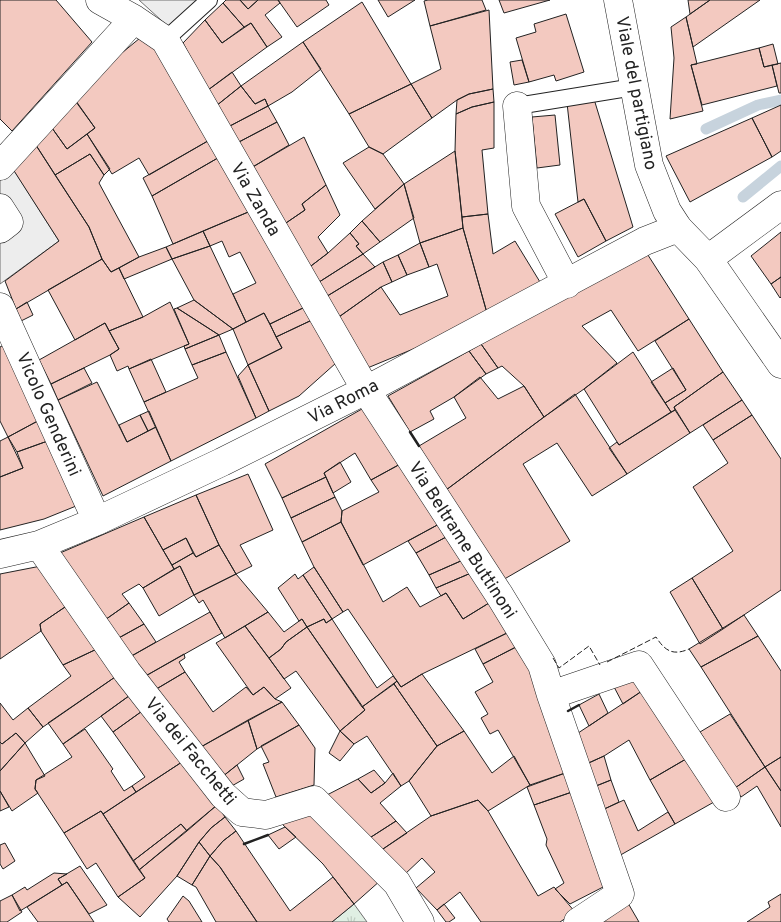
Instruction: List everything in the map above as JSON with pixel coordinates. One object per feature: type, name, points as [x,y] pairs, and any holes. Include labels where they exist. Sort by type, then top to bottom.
[{"type":"street","name":"Via Zanda","points":[[100,0],[134,19],[164,40],[366,390]]},
{"type":"street","name":"Viale del partigiano","points":[[618,0],[649,165],[667,211],[678,228],[708,259],[781,364]]},
{"type":"street","points":[[0,166],[134,19]]},
{"type":"street","points":[[517,106],[526,206],[567,284]]},
{"type":"street","points":[[708,259],[781,205]]},
{"type":"street","points":[[0,208],[9,222],[0,229]]},
{"type":"street","name":"Via Roma","points":[[0,554],[39,545],[97,521],[222,462],[366,390],[645,242],[678,228]]},
{"type":"street","name":"Vicolo Genderini","points":[[0,307],[97,521]]},
{"type":"street","name":"Via Beltrame Buttinoni","points":[[366,390],[500,596],[542,665],[620,894],[578,922]]},
{"type":"street","name":"Via dei Facchetti","points":[[39,545],[127,672],[223,795],[242,812],[266,815],[314,800],[397,883],[420,922]]},
{"type":"street","points":[[551,695],[639,665],[726,797]]},
{"type":"lane","points":[[164,40],[209,0]]},
{"type":"lane","points":[[517,106],[634,87]]},
{"type":"green space","points":[[354,904],[367,922],[332,922]]},
{"type":"shaded area","points":[[139,0],[213,0],[172,30]]},
{"type":"shaded area","points":[[0,156],[7,159],[59,241],[0,284]]},
{"type":"building","points":[[0,0],[56,0],[92,42],[12,131],[0,119]]},
{"type":"building","points":[[226,0],[240,0],[248,9],[258,0],[278,0],[280,3],[265,15],[282,37],[267,47],[251,23],[244,27],[223,3]]},
{"type":"building","points":[[240,0],[258,0],[248,9]]},
{"type":"building","points":[[278,0],[326,0],[329,5],[297,27]]},
{"type":"building","points":[[378,0],[415,0],[388,17]]},
{"type":"building","points":[[482,0],[486,10],[430,26],[424,1]]},
{"type":"building","points":[[499,0],[550,0],[504,13]]},
{"type":"building","points":[[688,0],[710,0],[690,14]]},
{"type":"building","points":[[710,0],[760,0],[693,47],[686,17]]},
{"type":"building","points":[[362,2],[411,84],[349,114],[303,42]]},
{"type":"building","points":[[223,3],[244,27],[222,43],[205,20]]},
{"type":"building","points":[[489,10],[493,89],[469,94],[432,118],[411,84],[441,69],[430,26]]},
{"type":"building","points":[[566,14],[584,72],[556,81],[554,75],[529,82],[516,38],[536,32],[534,24]]},
{"type":"building","points":[[686,17],[697,64],[691,65],[703,111],[670,119],[674,58],[671,27]]},
{"type":"building","points":[[205,20],[222,43],[251,23],[267,47],[208,90],[183,43]]},
{"type":"building","points":[[150,33],[213,138],[149,175],[139,158],[112,174],[87,134],[95,128],[71,95],[140,38]]},
{"type":"building","points":[[303,42],[321,69],[292,92],[268,106],[265,99],[255,104],[241,86]]},
{"type":"building","points":[[773,44],[778,64],[764,67],[759,48]]},
{"type":"building","points":[[759,48],[764,67],[772,65],[777,86],[702,105],[691,65]]},
{"type":"building","points":[[522,60],[529,82],[514,85],[510,62]]},
{"type":"building","points":[[781,63],[781,93],[779,93],[772,65]]},
{"type":"building","points":[[232,72],[241,86],[216,106],[208,90]]},
{"type":"building","points":[[411,84],[432,118],[383,154],[369,147],[349,114]]},
{"type":"building","points":[[241,86],[255,104],[265,99],[268,106],[228,127],[216,106]]},
{"type":"building","points":[[493,89],[494,102],[472,107],[456,114],[457,100],[469,94]]},
{"type":"building","points":[[594,99],[633,227],[606,241],[584,199],[578,202],[567,103]]},
{"type":"building","points":[[76,101],[95,128],[67,149],[47,121]]},
{"type":"building","points":[[494,102],[494,148],[482,150],[488,214],[462,217],[455,151],[456,114],[472,107]]},
{"type":"building","points":[[781,105],[781,151],[772,157],[752,118]]},
{"type":"building","points":[[268,106],[277,122],[237,143],[228,127]]},
{"type":"building","points":[[555,115],[560,165],[537,168],[532,117]]},
{"type":"building","points":[[752,118],[772,157],[690,202],[666,156]]},
{"type":"building","points":[[47,121],[67,149],[87,134],[110,169],[104,175],[90,154],[55,175],[32,139]]},
{"type":"building","points":[[277,122],[289,145],[251,168],[237,143]]},
{"type":"building","points":[[304,137],[326,185],[302,204],[305,210],[283,225],[251,168]]},
{"type":"building","points":[[213,138],[223,155],[152,196],[143,178]]},
{"type":"building","points":[[32,139],[89,227],[102,259],[16,309],[5,281],[59,241],[9,163]]},
{"type":"building","points":[[369,147],[383,154],[404,184],[375,209],[343,163]]},
{"type":"building","points":[[455,151],[463,228],[420,243],[404,184]]},
{"type":"building","points":[[90,154],[104,175],[99,183],[139,257],[111,272],[102,259],[89,227],[55,175]]},
{"type":"building","points":[[223,155],[253,210],[173,244],[152,196]]},
{"type":"building","points":[[404,184],[414,218],[380,242],[362,221]]},
{"type":"building","points":[[326,185],[340,215],[318,237],[328,253],[307,269],[283,225],[305,210],[302,204]]},
{"type":"building","points":[[584,199],[606,241],[578,257],[555,214]]},
{"type":"building","points":[[253,210],[305,307],[270,324],[264,313],[246,322],[233,294],[256,283],[240,252],[229,257],[222,241],[210,246],[203,231]]},
{"type":"building","points":[[488,214],[493,254],[515,241],[540,282],[487,313],[463,228],[462,217]]},
{"type":"building","points":[[362,221],[380,242],[363,254],[356,246],[359,244],[350,233]]},
{"type":"building","points":[[463,228],[487,313],[447,335],[365,369],[336,319],[381,287],[400,315],[448,296],[437,264],[429,267],[420,243]]},
{"type":"building","points":[[203,231],[210,246],[172,259],[166,247]]},
{"type":"building","points":[[781,232],[781,277],[771,284],[751,256]]},
{"type":"building","points":[[350,233],[359,244],[356,246],[363,254],[316,284],[307,269]]},
{"type":"building","points":[[420,243],[429,267],[407,275],[398,255]]},
{"type":"building","points":[[210,246],[246,322],[233,329],[194,300],[172,259]]},
{"type":"building","points":[[166,247],[172,259],[124,279],[119,268],[139,257]]},
{"type":"building","points":[[646,252],[689,319],[638,351],[611,310],[582,326],[617,363],[544,417],[524,386],[502,366],[498,368],[481,344]]},
{"type":"building","points":[[363,254],[375,267],[324,298],[316,284]]},
{"type":"building","points":[[398,255],[407,275],[392,282],[383,262]]},
{"type":"building","points":[[102,259],[111,272],[119,268],[143,317],[109,331],[105,323],[75,340],[48,290]]},
{"type":"building","points":[[383,262],[392,282],[381,287],[336,319],[324,298]]},
{"type":"building","points":[[781,277],[781,297],[780,298],[771,284]]},
{"type":"building","points":[[194,300],[233,329],[219,335],[177,308]]},
{"type":"building","points":[[27,302],[33,315],[21,321],[16,309]]},
{"type":"building","points":[[170,302],[189,344],[129,369],[128,366],[117,371],[110,355],[119,349],[109,331],[143,317]]},
{"type":"building","points":[[305,307],[312,320],[276,337],[270,324]]},
{"type":"building","points":[[177,308],[219,335],[185,349],[184,346],[189,344],[174,309]]},
{"type":"building","points":[[264,313],[282,348],[248,365],[233,329]]},
{"type":"building","points":[[689,319],[723,372],[674,407],[675,410],[671,412],[665,403],[686,390],[655,341]]},
{"type":"building","points":[[312,320],[336,363],[299,396],[269,411],[248,365],[282,348],[276,337]]},
{"type":"building","points":[[105,323],[119,349],[51,384],[39,360]]},
{"type":"building","points":[[219,335],[226,352],[192,365],[185,349]]},
{"type":"building","points":[[12,341],[47,416],[8,437],[0,421],[0,347]]},
{"type":"building","points":[[481,344],[498,368],[486,374],[469,351]]},
{"type":"building","points":[[469,351],[486,374],[454,397],[430,411],[434,419],[410,432],[388,396]]},
{"type":"building","points":[[226,352],[256,418],[171,461],[144,402],[198,378],[192,365]]},
{"type":"building","points":[[633,352],[671,412],[619,445],[584,389]]},
{"type":"building","points":[[151,359],[166,392],[144,402],[129,369]]},
{"type":"building","points":[[248,365],[269,411],[256,418],[238,376]]},
{"type":"building","points":[[84,368],[92,383],[58,400],[51,384]]},
{"type":"building","points":[[673,368],[686,390],[665,403],[651,382]]},
{"type":"building","points":[[723,372],[742,400],[690,433],[674,407]]},
{"type":"building","points":[[480,377],[498,399],[524,386],[544,417],[446,490],[419,446],[466,418],[454,397]]},
{"type":"building","points":[[97,382],[127,442],[156,427],[171,461],[103,496],[58,400]]},
{"type":"building","points":[[575,394],[627,474],[592,496],[557,443],[523,464],[570,541],[501,581],[446,490]]},
{"type":"building","points":[[742,400],[752,415],[713,440],[703,425]]},
{"type":"building","points":[[369,405],[404,462],[371,480],[355,453],[324,473],[326,477],[282,498],[265,464]]},
{"type":"building","points":[[675,410],[690,433],[627,474],[609,448],[617,442],[619,445]]},
{"type":"building","points":[[149,411],[156,427],[148,431],[140,415]]},
{"type":"building","points":[[140,415],[148,431],[127,442],[119,425]]},
{"type":"building","points":[[752,415],[781,459],[781,590],[723,629],[692,578],[733,551],[693,487],[728,463],[713,440]]},
{"type":"building","points":[[47,416],[56,438],[17,452],[8,437]]},
{"type":"building","points":[[8,437],[23,468],[0,477],[0,441]]},
{"type":"building","points":[[56,438],[86,502],[44,519],[0,530],[0,477],[23,468],[17,452]]},
{"type":"building","points":[[340,462],[351,482],[333,493],[324,473]]},
{"type":"building","points":[[404,462],[441,523],[363,565],[341,522],[342,511],[379,492],[371,480]]},
{"type":"building","points":[[248,474],[273,530],[240,545],[252,566],[236,574],[219,545],[196,495]]},
{"type":"building","points":[[326,477],[335,497],[291,518],[282,498]]},
{"type":"building","points":[[196,495],[219,545],[196,557],[186,538],[163,550],[144,517]]},
{"type":"building","points":[[335,497],[342,511],[341,522],[302,542],[291,518]]},
{"type":"building","points":[[144,517],[174,569],[143,588],[139,584],[122,594],[129,603],[102,622],[60,553]]},
{"type":"building","points":[[341,522],[383,602],[407,587],[420,607],[446,593],[463,619],[489,603],[507,633],[422,674],[401,687],[348,609],[343,612],[314,567],[302,542]]},
{"type":"building","points":[[441,523],[448,536],[416,553],[408,541]]},
{"type":"building","points":[[448,536],[463,560],[429,575],[416,553]]},
{"type":"building","points":[[186,538],[193,553],[172,565],[163,550]]},
{"type":"building","points":[[219,545],[236,574],[194,595],[180,566],[174,569],[172,565],[193,553],[196,557]]},
{"type":"building","points":[[463,560],[471,573],[436,588],[429,575]]},
{"type":"building","points":[[41,566],[68,605],[40,624],[41,631],[0,659],[0,574]]},
{"type":"building","points":[[180,566],[194,595],[159,616],[143,588]]},
{"type":"building","points":[[314,567],[343,612],[332,619],[303,575]]},
{"type":"building","points":[[471,573],[489,603],[463,619],[446,593],[441,596],[436,588]]},
{"type":"building","points":[[236,574],[268,612],[225,638],[203,600],[199,603],[194,595]]},
{"type":"building","points":[[295,574],[298,579],[303,575],[332,619],[326,623],[324,619],[307,627],[302,619],[299,621],[278,588]]},
{"type":"building","points":[[692,578],[723,629],[700,644],[670,592]]},
{"type":"building","points":[[129,603],[144,624],[115,640],[102,622]]},
{"type":"building","points":[[68,605],[99,648],[63,665],[41,631],[40,624]]},
{"type":"building","points":[[210,612],[222,633],[142,678],[128,658]]},
{"type":"building","points":[[268,612],[284,632],[302,619],[307,627],[286,642],[281,649],[269,658],[245,626]]},
{"type":"building","points":[[744,615],[758,636],[701,667],[689,649]]},
{"type":"building","points":[[324,619],[326,623],[332,619],[377,688],[393,676],[397,681],[362,707],[307,627]]},
{"type":"building","points":[[144,624],[156,642],[128,658],[115,640]]},
{"type":"building","points":[[245,626],[291,688],[275,699],[264,687],[253,695],[216,643]]},
{"type":"building","points":[[307,627],[365,710],[340,731],[296,671],[284,679],[269,658],[281,649],[286,642]]},
{"type":"building","points":[[507,633],[516,647],[483,664],[475,649]]},
{"type":"building","points":[[758,636],[781,671],[781,757],[765,767],[701,667]]},
{"type":"building","points":[[516,647],[541,684],[568,772],[530,785],[498,730],[490,734],[481,718],[488,714],[475,692],[493,682],[483,664]]},
{"type":"building","points":[[99,648],[118,675],[43,727],[28,708],[71,676],[63,665]]},
{"type":"building","points":[[184,654],[185,658],[179,662],[185,672],[153,691],[142,678]]},
{"type":"building","points":[[185,672],[213,712],[246,687],[253,695],[264,687],[275,699],[282,702],[199,748],[153,691]]},
{"type":"building","points":[[422,674],[464,731],[437,746],[394,684],[397,681],[401,687]]},
{"type":"building","points":[[631,674],[642,691],[623,704],[613,685]]},
{"type":"building","points":[[118,675],[133,693],[63,744],[48,723]]},
{"type":"building","points":[[394,684],[437,746],[409,781],[401,786],[367,736],[354,744],[340,731],[365,710],[362,707]]},
{"type":"building","points":[[642,691],[686,759],[650,780],[629,740],[604,756],[582,766],[572,737]]},
{"type":"building","points":[[133,693],[145,709],[113,732],[101,716]]},
{"type":"building","points":[[599,694],[608,713],[589,726],[579,705]]},
{"type":"building","points":[[282,702],[299,725],[257,749],[248,720]]},
{"type":"building","points":[[0,703],[13,720],[28,708],[43,727],[25,743],[16,733],[2,744],[0,742]]},
{"type":"building","points":[[145,709],[185,760],[136,792],[132,786],[145,777],[113,732]]},
{"type":"building","points":[[730,714],[765,767],[735,788],[700,732]]},
{"type":"building","points":[[248,720],[257,749],[222,777],[199,748]]},
{"type":"building","points":[[299,725],[315,748],[314,785],[276,797],[263,764],[269,762],[261,746]]},
{"type":"building","points":[[85,729],[113,769],[111,771],[124,791],[132,786],[136,792],[103,814],[101,811],[64,833],[35,789],[36,780],[72,757],[63,744]]},
{"type":"building","points":[[340,731],[354,744],[340,761],[329,753]]},
{"type":"building","points":[[464,731],[492,773],[514,756],[530,785],[488,811],[478,800],[431,816],[409,781],[437,746]]},
{"type":"building","points":[[16,733],[25,743],[0,771],[0,742],[2,744]]},
{"type":"building","points":[[25,743],[45,776],[36,780],[35,789],[38,793],[12,811],[0,791],[0,771]]},
{"type":"building","points":[[604,756],[611,780],[591,788],[582,766]]},
{"type":"building","points":[[781,757],[781,791],[765,767]]},
{"type":"building","points":[[686,759],[714,802],[675,824],[650,780]]},
{"type":"building","points":[[185,760],[217,805],[187,831],[181,824],[133,861],[103,814]]},
{"type":"building","points":[[237,765],[244,779],[230,787],[222,777]]},
{"type":"building","points":[[765,767],[781,791],[781,827],[757,786],[741,797],[735,788]]},
{"type":"building","points":[[374,770],[385,783],[371,793],[358,779]]},
{"type":"building","points":[[568,772],[575,791],[534,805],[527,787]]},
{"type":"building","points":[[393,773],[401,786],[380,803],[396,821],[368,839],[325,796],[358,779],[371,793],[385,783]]},
{"type":"building","points":[[611,780],[619,802],[600,811],[591,788]]},
{"type":"building","points":[[0,791],[9,807],[0,811]]},
{"type":"building","points":[[575,791],[607,885],[570,904],[555,889],[564,883],[546,845],[547,839],[534,805]]},
{"type":"building","points":[[478,800],[488,811],[538,896],[554,887],[575,912],[560,922],[481,922],[460,892],[437,910],[416,888],[435,872],[422,858],[404,875],[380,851],[431,816]]},
{"type":"building","points":[[624,800],[638,831],[668,812],[675,824],[617,857],[600,811]]},
{"type":"building","points":[[217,805],[225,817],[211,828],[199,842],[177,876],[140,917],[118,897],[145,878],[139,870]]},
{"type":"building","points":[[101,811],[145,878],[118,897],[96,863],[87,869],[64,833]]},
{"type":"building","points":[[315,813],[381,880],[354,904],[323,864],[279,821]]},
{"type":"building","points":[[225,817],[236,831],[223,841],[210,856],[199,842],[211,828]]},
{"type":"building","points":[[396,821],[407,833],[380,851],[368,839]]},
{"type":"building","points":[[181,824],[187,831],[139,870],[133,861]]},
{"type":"building","points":[[285,827],[296,837],[279,849],[268,835]]},
{"type":"building","points":[[236,831],[290,911],[333,877],[354,904],[332,922],[257,922],[220,867],[210,856],[223,841]]},
{"type":"building","points":[[199,842],[210,856],[192,885],[177,876]]},
{"type":"building","points":[[5,843],[15,861],[3,869],[0,864],[0,845]]},
{"type":"building","points":[[210,856],[220,867],[257,922],[216,922],[196,887],[192,885]]},
{"type":"building","points":[[80,866],[107,905],[89,914],[67,882],[62,885],[58,879]]},
{"type":"building","points":[[54,873],[67,874],[58,879],[62,885],[20,911],[12,895],[25,887],[27,890]]},
{"type":"building","points":[[67,882],[94,922],[38,922],[27,907]]},
{"type":"building","points":[[781,894],[781,922],[747,922],[770,907],[768,902]]},
{"type":"building","points":[[12,895],[22,912],[7,922],[0,922],[0,901]]},
{"type":"building","points":[[183,896],[189,901],[202,922],[169,922],[167,919]]},
{"type":"building","points":[[625,898],[639,922],[590,922]]},
{"type":"building","points":[[444,904],[455,918],[449,922],[446,922],[437,910]]},
{"type":"waterway","points":[[706,129],[758,105],[781,100]]},
{"type":"waterway","points":[[743,197],[781,166]]},
{"type":"fence","points":[[607,662],[656,637],[670,651],[678,652],[689,649]]},
{"type":"fence","points":[[553,658],[559,668],[589,646],[600,665]]},
{"type":"wall","points":[[410,432],[419,446]]},
{"type":"wall","points":[[568,711],[579,705]]},
{"type":"wall","points":[[244,844],[268,835]]}]
